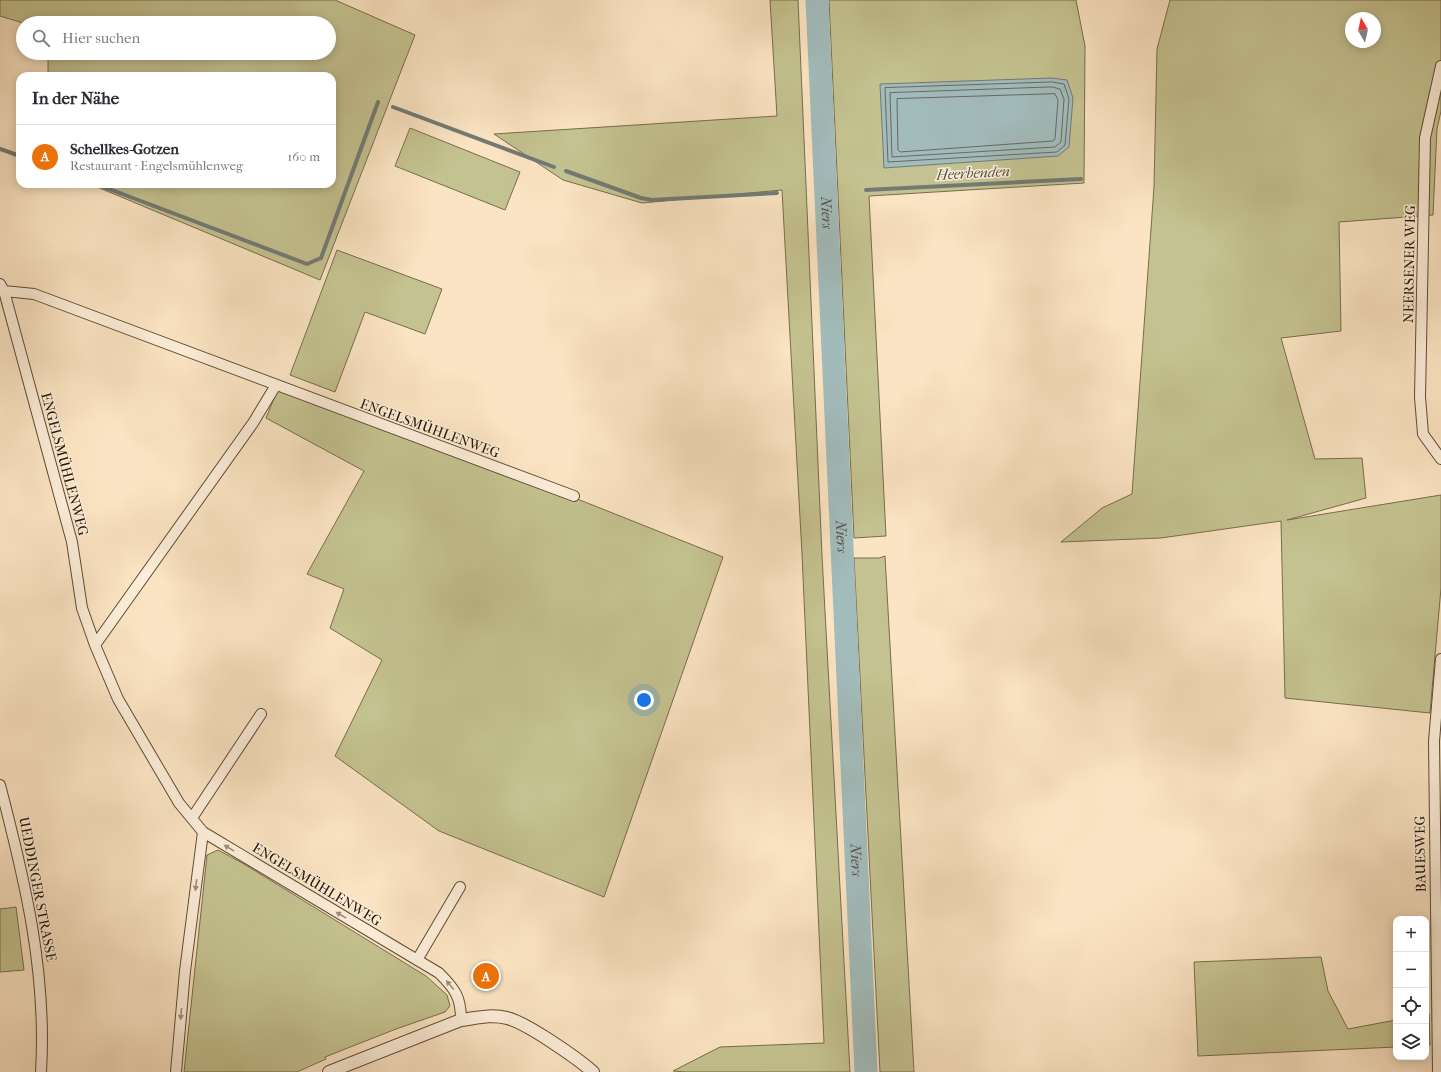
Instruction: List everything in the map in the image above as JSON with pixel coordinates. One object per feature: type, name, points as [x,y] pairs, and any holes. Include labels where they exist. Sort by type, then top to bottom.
[{"type":"street","name":"NEERSENER WEG","points":[[1441,66],[1426,138],[1420,397],[1423,434],[1441,459]]},
{"type":"street","name":"ENGELSMÜHLENWEG","points":[[461,1020],[459,998],[451,985],[439,973],[203,832],[179,802],[118,699],[94,645],[82,608],[72,542],[2,287],[34,294],[574,496]]},
{"type":"street","points":[[94,645],[253,423],[276,385]]},
{"type":"street","name":"BAUESWEG","points":[[1438,1072],[1434,741],[1441,659]]},
{"type":"street","points":[[192,818],[261,714]]},
{"type":"street","name":"UEDDINGER STRASSE","points":[[0,785],[24,880],[38,961],[43,1037],[41,1072]]},
{"type":"street","points":[[176,1072],[185,970],[203,832]]},
{"type":"street","points":[[417,960],[460,887]]},
{"type":"street","points":[[329,1072],[461,1020],[491,1016],[508,1018],[517,1022],[594,1072]]},
{"type":"shaded area","points":[[0,0],[335,0],[415,35],[320,280],[100,188],[336,188],[336,72],[48,72],[48,60],[336,60],[336,16],[16,16],[16,21],[0,16]]},
{"type":"shaded area","points":[[770,0],[798,0],[822,556],[850,1072],[673,1071],[720,1047],[824,1043],[802,554],[782,190],[642,203],[563,180],[494,134],[777,116]]},
{"type":"shaded area","points":[[829,0],[1076,0],[1085,46],[1084,183],[869,196],[886,536],[854,538]]},
{"type":"shaded area","points":[[1170,0],[1441,0],[1441,111],[1437,129],[1433,215],[1339,222],[1341,331],[1281,338],[1315,459],[1362,458],[1366,498],[1287,520],[1441,495],[1441,588],[1430,713],[1285,698],[1281,521],[1161,538],[1061,542],[1102,508],[1132,494],[1154,187],[1157,49]]},
{"type":"shaded area","points":[[410,128],[520,172],[505,210],[395,166]]},
{"type":"shaded area","points":[[337,250],[442,289],[425,334],[365,312],[335,392],[290,375]]},
{"type":"shaded area","points":[[281,381],[723,557],[604,897],[439,831],[335,756],[382,660],[330,628],[344,589],[307,574],[364,471],[266,418]]},
{"type":"shaded area","points":[[885,556],[914,1072],[880,1072],[854,558],[879,558]]},
{"type":"shaded area","points":[[218,850],[244,864],[426,976],[447,995],[450,1006],[445,1012],[396,1029],[325,1057],[326,1059],[297,1072],[184,1072],[207,855]]},
{"type":"shaded area","points":[[16,907],[24,970],[0,972],[0,909]]},
{"type":"shaded area","points":[[1321,957],[1328,991],[1348,1029],[1393,1021],[1393,1047],[1198,1056],[1194,962]]},
{"type":"shaded area","points":[[1429,1013],[1430,1045],[1429,1045]]},
{"type":"water","points":[[1052,78],[1067,80],[1073,98],[1069,147],[1058,156],[884,168],[880,84]]},
{"type":"waterway","name":"Niers","points":[[817,0],[866,1072]]},
{"type":"waterway","points":[[107,188],[307,264],[321,258],[378,102]]},
{"type":"waterway","points":[[393,107],[554,167]]},
{"type":"waterway","points":[[0,149],[16,155]]},
{"type":"waterway","points":[[566,171],[641,198],[652,200],[777,193]]},
{"type":"waterway","name":"Heerbenden","points":[[866,190],[1081,179]]},
{"type":"place","name":"Schellkes-Gotzen","points":[[486,976]]}]
